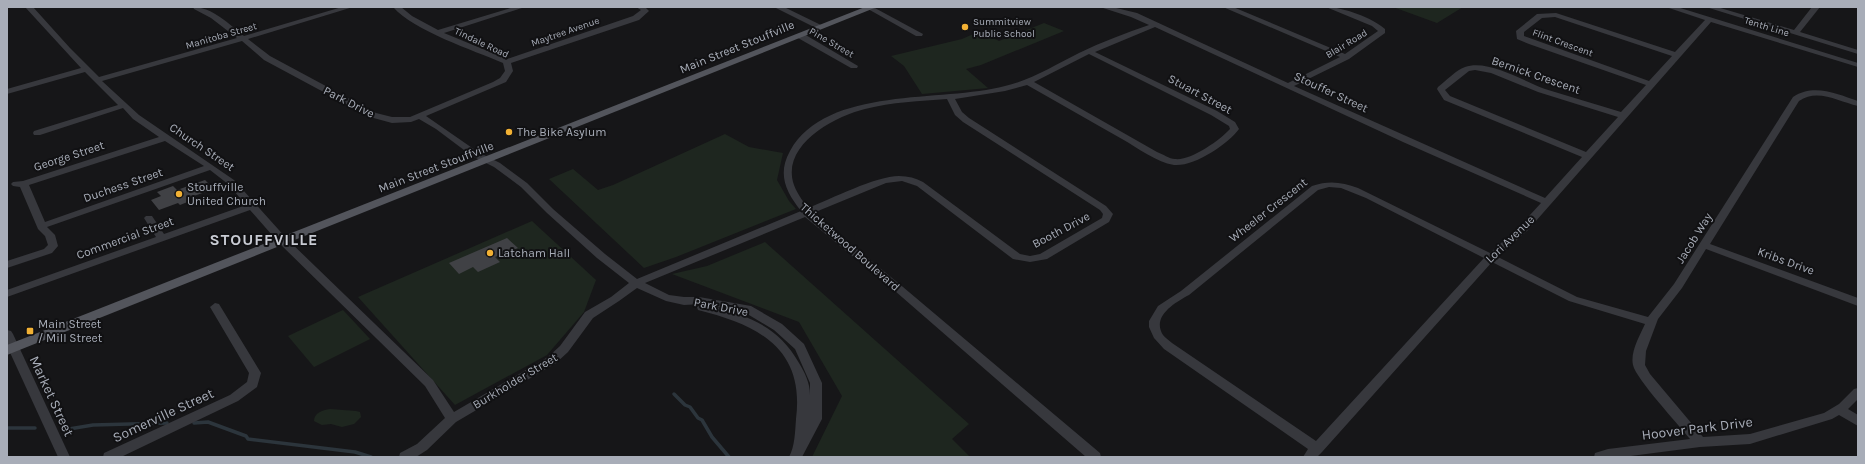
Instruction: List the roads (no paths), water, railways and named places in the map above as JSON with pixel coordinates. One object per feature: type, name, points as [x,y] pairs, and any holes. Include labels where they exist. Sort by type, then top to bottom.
[{"type":"main road","name":"Main Street Stouffville","points":[[10,348],[872,8]]},
{"type":"street","name":"Church Street","points":[[29,7],[67,50],[113,97],[125,105],[136,117],[211,167],[230,182],[283,241],[429,383],[452,419]]},
{"type":"street","name":"Park Drive","points":[[195,7],[214,16],[267,58],[373,115],[392,120],[421,116],[439,127],[475,154],[488,160],[524,185],[550,211],[601,256],[636,283],[666,298],[684,301],[695,306],[736,316],[769,333],[791,358],[803,384],[802,422],[796,455]]},
{"type":"street","name":"Manitoba Street","points":[[97,80],[349,7]]},
{"type":"street","name":"Tindale Road","points":[[396,7],[412,20],[507,62],[509,71],[503,80],[421,116]]},
{"type":"street","points":[[438,32],[521,7]]},
{"type":"street","name":"Maytree Avenue","points":[[507,62],[636,18],[645,12],[644,9],[640,7]]},
{"type":"street","points":[[778,7],[821,27]]},
{"type":"street","name":"Stouffer Street","points":[[1104,7],[1134,15],[1406,140],[1547,202]]},
{"type":"street","points":[[1227,7],[1346,56]]},
{"type":"street","name":"Blair Road","points":[[1289,85],[1346,56],[1382,31],[1376,24],[1330,7]]},
{"type":"street","name":"Tenth Line","points":[[1670,7],[1858,65]]},
{"type":"street","points":[[1710,7],[1858,52]]},
{"type":"street","points":[[1795,34],[1816,7]]},
{"type":"street","points":[[872,8],[919,34]]},
{"type":"street","name":"Flint Crescent","points":[[1651,84],[1532,42],[1520,37],[1520,32],[1540,16],[1556,14],[1677,55]]},
{"type":"street","name":"Lori Avenue","points":[[1313,453],[1490,258],[1524,228],[1710,19]]},
{"type":"street","name":"Thicketwood Boulevard","points":[[1095,457],[899,289],[807,213],[794,198],[786,175],[789,160],[800,142],[814,130],[834,118],[872,105],[987,93],[1028,82],[1125,35],[1155,25]]},
{"type":"street","name":"Pine Street","points":[[801,36],[854,66]]},
{"type":"street","name":"Stuart Street","points":[[1028,82],[1154,154],[1176,162],[1188,160],[1200,155],[1229,137],[1235,129],[1232,124],[1214,113],[1090,52]]},
{"type":"street","name":"Bernick Crescent","points":[[1587,156],[1447,98],[1441,90],[1467,69],[1472,67],[1487,69],[1542,90],[1624,116]]},
{"type":"street","points":[[7,92],[87,69]]},
{"type":"street","name":"Jacob Way","points":[[1700,442],[1646,377],[1639,365],[1640,351],[1653,318],[1678,286],[1800,96],[1803,93],[1815,93],[1858,104]]},
{"type":"street","name":"Booth Drive","points":[[807,213],[883,181],[893,178],[906,178],[920,184],[1017,257],[1030,259],[1043,257],[1106,220],[1108,214],[1103,208],[966,120],[958,113],[950,97]]},
{"type":"street","points":[[37,133],[125,105]]},
{"type":"street","name":"George Street","points":[[7,265],[48,251],[53,246],[50,235],[42,226],[20,184],[166,138]]},
{"type":"street","name":"Duchess Street","points":[[42,226],[211,167]]},
{"type":"street","name":"Wheeler Crescent","points":[[1313,453],[1168,346],[1157,335],[1154,323],[1157,315],[1172,300],[1185,292],[1315,188],[1327,184],[1344,185],[1369,196],[1573,299],[1652,322]]},
{"type":"street","name":"Commercial Street","points":[[7,294],[252,206]]},
{"type":"street","points":[[636,283],[807,213]]},
{"type":"street","points":[[149,218],[162,239]]},
{"type":"street","name":"Kribs Drive","points":[[1704,245],[1858,302]]},
{"type":"street","name":"Burkholder Street","points":[[407,456],[422,447],[452,419],[552,360],[564,349],[589,315],[616,299],[636,283]]},
{"type":"street","name":"Somerville Street","points":[[109,457],[230,399],[253,384],[255,373],[215,307]]},
{"type":"street","name":"Market Street","points":[[7,334],[10,348],[64,457]]},
{"type":"street","name":"Hoover Park Drive","points":[[1600,457],[1608,454],[1700,442],[1750,438],[1828,416],[1843,407],[1858,392]]},
{"type":"street","points":[[1839,410],[1858,421]]},
{"type":"waterway","points":[[674,394],[685,405],[690,407],[698,418],[702,420],[712,437],[729,457]]},
{"type":"waterway","points":[[194,423],[208,422],[246,436],[248,439],[355,452],[371,457]]},
{"type":"waterway","points":[[69,429],[93,425],[167,423]]},
{"type":"waterway","points":[[7,428],[35,428]]},
{"type":"place","name":"Summitview Public School","points":[[965,27]]},
{"type":"place","name":"The Bike Asylum","points":[[509,132]]},
{"type":"place","name":"Stouffville United Church","points":[[179,194]]},
{"type":"place","name":"Latcham Hall","points":[[490,253]]},
{"type":"place","name":"Main Street / Mill Street","points":[[30,331]]},
{"type":"district","name":"STOUFFVILLE","points":[[264,239]]}]
